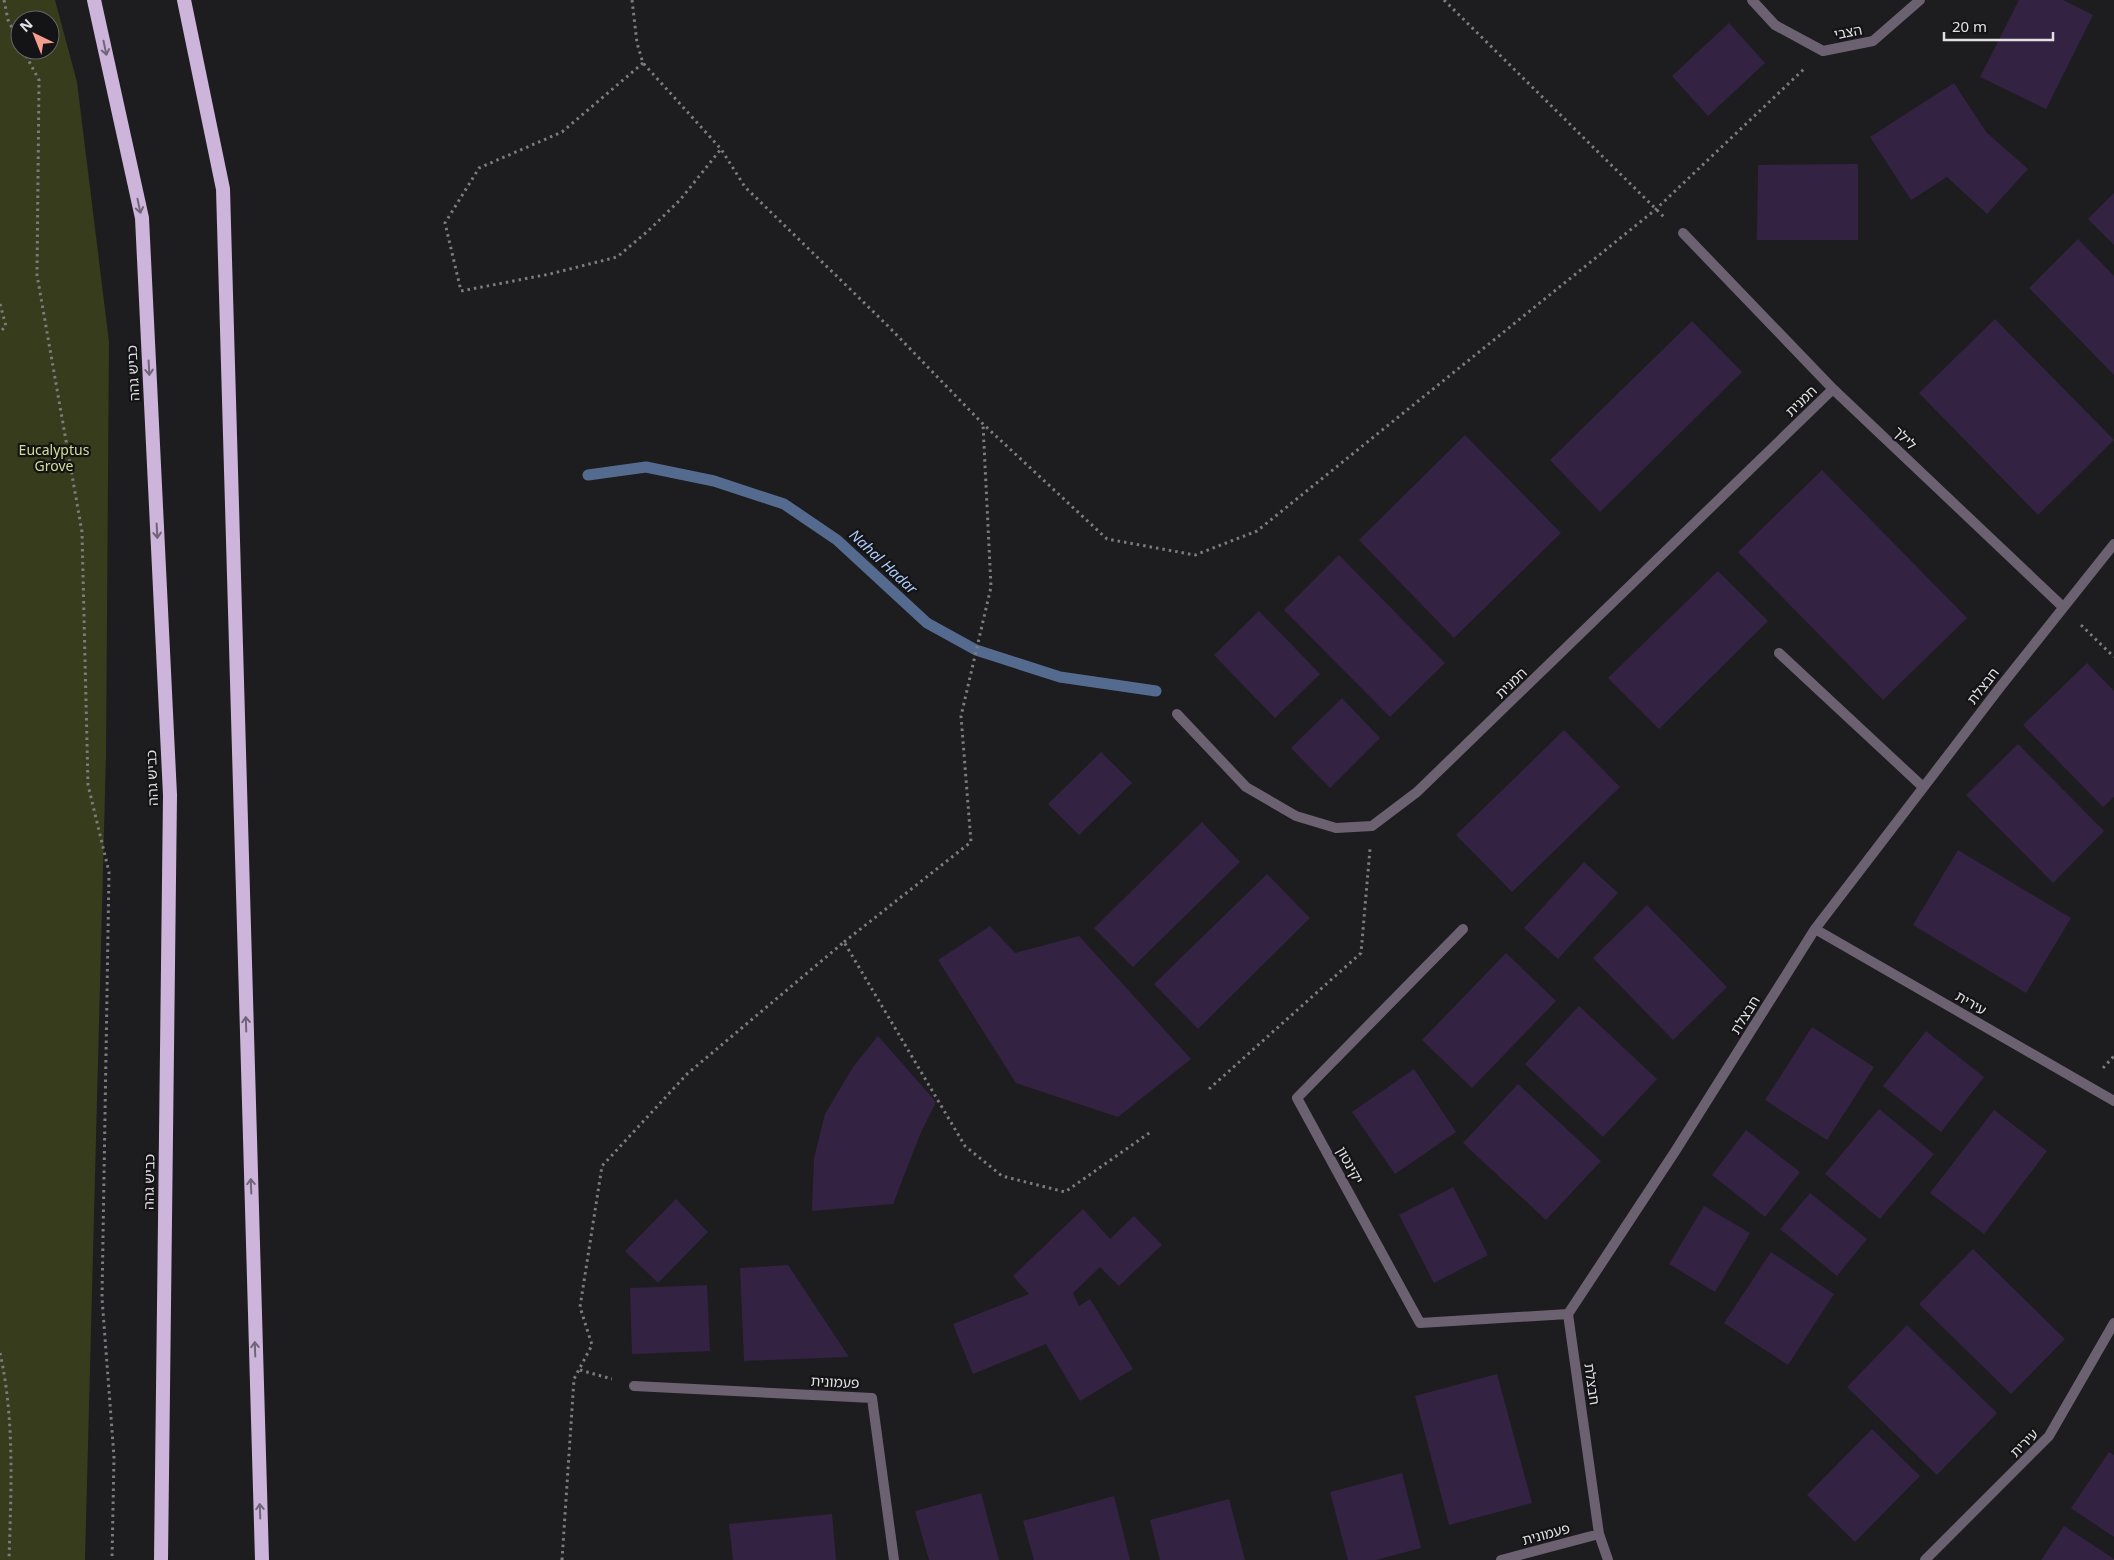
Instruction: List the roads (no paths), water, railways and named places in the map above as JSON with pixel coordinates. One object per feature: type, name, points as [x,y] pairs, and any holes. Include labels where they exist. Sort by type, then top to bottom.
[{"type":"highway","name":"כביש גהה","points":[[94,0],[142,218],[170,795],[161,1560]]},
{"type":"highway","points":[[184,0],[223,189],[262,1560]]},
{"type":"street","name":"הצבי","points":[[1752,0],[1775,25],[1822,51],[1873,41],[1913,9],[1920,0]]},
{"type":"street","name":"לילך","points":[[1683,233],[1833,389],[2063,607]]},
{"type":"street","name":"חמנית","points":[[1177,714],[1246,787],[1296,816],[1336,828],[1372,826],[1417,792],[1833,389]]},
{"type":"street","name":"חבצלת","points":[[1608,1560],[1599,1534],[1568,1314],[1676,1150],[1815,929],[1923,787],[2114,544]]},
{"type":"street","points":[[1779,653],[1923,787]]},
{"type":"street","name":"יקינטון","points":[[1463,929],[1297,1098],[1420,1323],[1568,1314]]},
{"type":"street","name":"עירית","points":[[1815,929],[2114,1101]]},
{"type":"street","name":"עירית","points":[[1925,1560],[2050,1436],[2114,1323]]},
{"type":"street","name":"פעמונית","points":[[634,1386],[872,1398],[894,1560]]},
{"type":"street","name":"פעמונית","points":[[1501,1560],[1599,1534]]},
{"type":"waterway","name":"Nahal Hadar","points":[[588,475],[646,467],[714,481],[784,504],[837,540],[927,623],[976,650],[1060,677],[1156,691]]},
{"type":"park label","name":"Eucalyptus Grove","points":[[54,458]]}]
